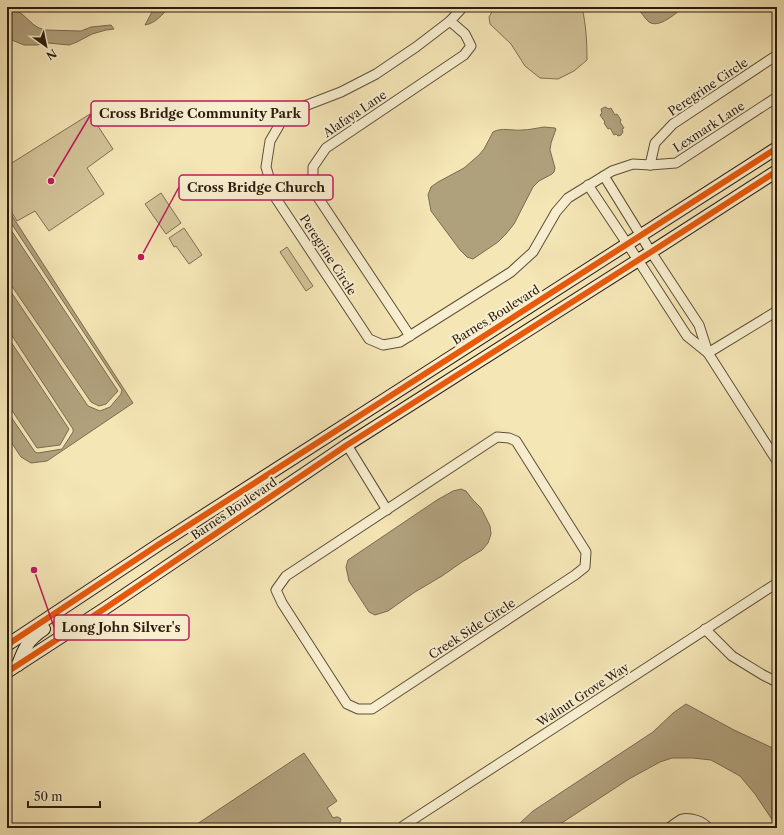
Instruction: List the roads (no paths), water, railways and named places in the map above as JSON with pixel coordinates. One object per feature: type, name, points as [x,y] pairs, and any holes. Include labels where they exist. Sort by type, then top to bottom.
[{"type":"main road","name":"Barnes Boulevard","points":[[10,644],[116,573],[364,412],[777,148]]},
{"type":"main road","name":"Barnes Boulevard","points":[[7,672],[104,609],[347,445],[777,171]]},
{"type":"main road","points":[[352,431],[358,424],[442,370],[455,360],[463,349]]},
{"type":"main road","points":[[347,445],[352,431],[364,412]]},
{"type":"main road","points":[[18,665],[24,649],[37,634],[99,593],[108,586],[116,573]]},
{"type":"main road","points":[[7,653],[10,644]]},
{"type":"street","name":"Peregrine Circle","points":[[463,7],[450,21],[416,47],[376,74],[341,92],[302,107],[284,117],[270,141],[266,167],[275,197],[369,339],[383,346],[400,342],[511,272],[533,252],[556,212],[568,198],[612,171],[633,164],[650,165],[655,143],[674,124],[777,55]]},
{"type":"street","name":"Alafaya Lane","points":[[410,336],[313,190],[313,167],[326,148],[464,55],[471,46],[465,34],[450,21]]},
{"type":"street","name":"Lexmark Lane","points":[[650,165],[676,163],[777,97]]},
{"type":"street","points":[[604,176],[651,252],[699,325],[708,353],[777,461]]},
{"type":"street","points":[[588,185],[687,336],[708,353]]},
{"type":"street","points":[[708,353],[777,311]]},
{"type":"street","name":"Creek Side Circle","points":[[497,437],[509,438],[516,441],[586,552],[585,567],[372,709],[358,709],[347,704],[282,603],[276,590],[286,576],[387,510],[497,437]]},
{"type":"street","points":[[347,445],[387,510]]},
{"type":"street","name":"Walnut Grove Way","points":[[402,828],[777,583]]},
{"type":"street","points":[[705,629],[732,656],[777,682]]},
{"type":"street","points":[[668,828],[682,819],[693,819],[707,826],[708,828]]},
{"type":"place","name":"Cross Bridge Community Park","points":[[51,181]]},
{"type":"place","name":"Cross Bridge Church","points":[[141,257]]},
{"type":"place","name":"Long John Silver's","points":[[34,570]]}]
